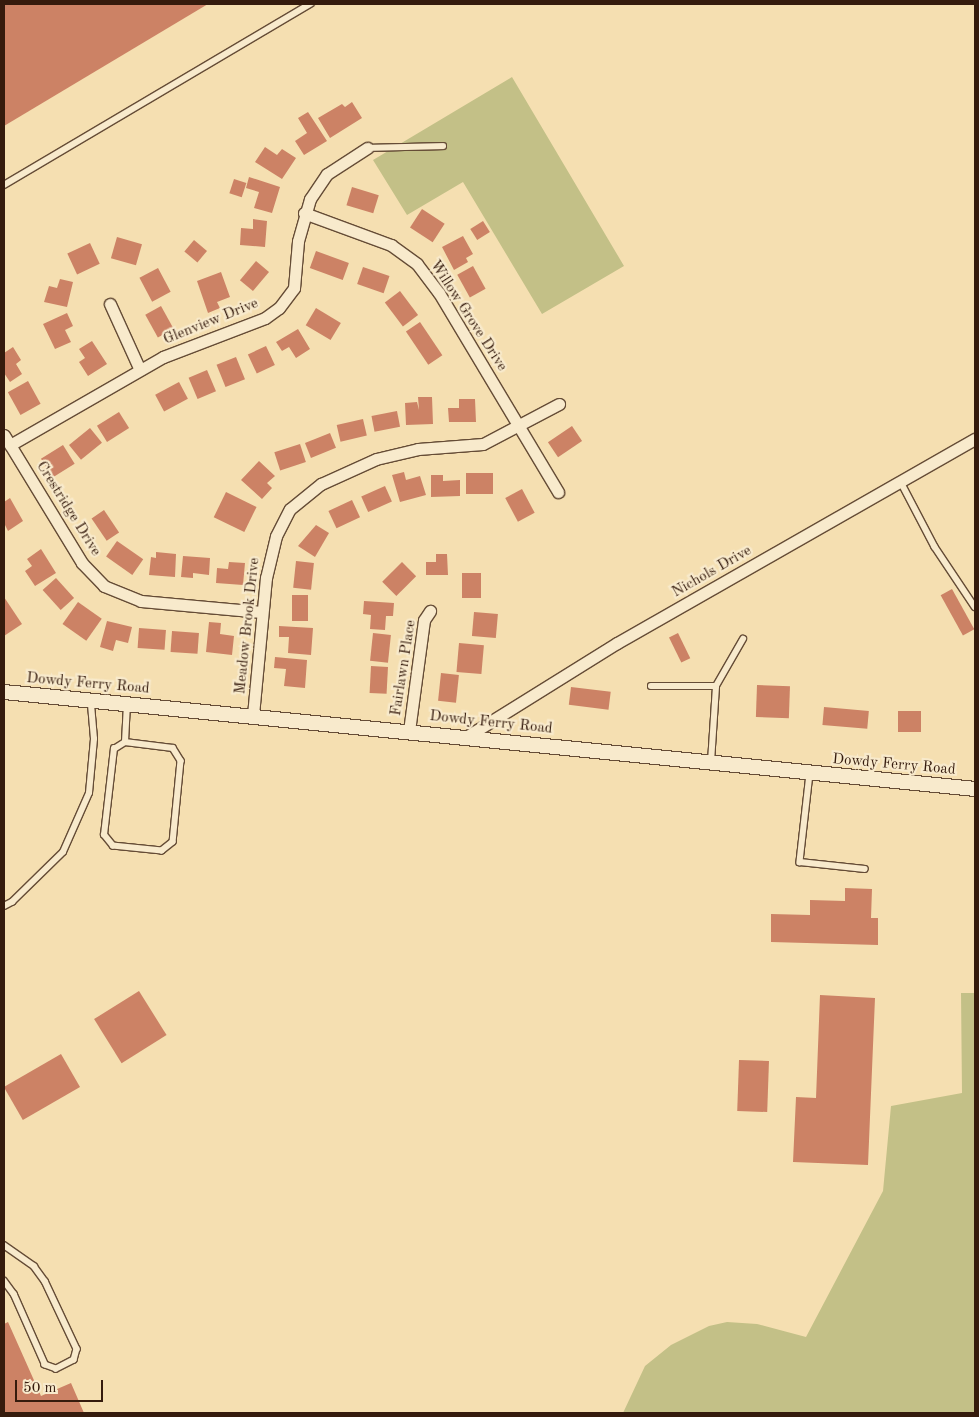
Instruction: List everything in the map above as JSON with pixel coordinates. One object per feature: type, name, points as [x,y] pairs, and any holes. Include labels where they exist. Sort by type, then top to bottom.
[{"type":"street","name":"Glenview Drive","points":[[7,440],[140,370],[265,318],[288,300],[294,288],[298,241],[304,213],[317,186],[327,174],[367,148]]},
{"type":"street","name":"Willow Grove Drive","points":[[304,213],[391,246],[417,264],[439,292],[520,425],[558,492]]},
{"type":"street","points":[[110,304],[140,370]]},
{"type":"street","name":"Meadow Brook Drive","points":[[253,715],[266,578],[276,536],[290,509],[321,484],[376,459],[418,449],[483,444],[559,404]]},
{"type":"street","name":"Nichols Drive","points":[[466,736],[617,643],[975,439]]},
{"type":"street","name":"Crestridge Drive","points":[[7,440],[82,563],[104,586],[141,601],[262,612]]},
{"type":"street","name":"Fairlawn Place","points":[[409,731],[424,620],[430,611]]},
{"type":"street","name":"Dowdy Ferry Road","points":[[4,692],[466,736],[711,764],[975,789]]},
{"type":"lane","points":[[4,185],[310,4]]},
{"type":"lane","points":[[367,148],[442,146]]},
{"type":"lane","points":[[900,482],[935,547],[975,607]]},
{"type":"lane","points":[[711,764],[716,686],[743,638]]},
{"type":"lane","points":[[651,686],[716,686]]},
{"type":"lane","points":[[4,906],[12,902],[63,852],[89,793],[94,739],[90,701]]},
{"type":"lane","points":[[125,742],[126,704]]},
{"type":"lane","points":[[125,742],[174,748],[181,761],[173,842],[162,851],[113,846],[104,835],[114,749],[125,742]]},
{"type":"lane","points":[[810,774],[800,862],[865,869]]},
{"type":"lane","points":[[4,1245],[34,1266],[45,1281],[77,1349],[74,1360],[56,1369],[45,1364],[14,1295],[4,1281]]},
{"type":"shaded area","points":[[512,77],[624,266],[542,314],[463,182],[407,215],[373,160]]},
{"type":"shaded area","points":[[961,993],[975,993],[975,1413],[623,1413],[645,1366],[671,1345],[709,1326],[727,1322],[757,1324],[806,1337],[883,1191],[891,1106],[962,1093]]},
{"type":"building","points":[[4,4],[208,4],[4,126]]},
{"type":"building","points":[[352,102],[362,118],[330,138],[318,118],[342,104],[345,107]]},
{"type":"building","points":[[308,112],[327,141],[304,155],[295,141],[307,133],[298,118]]},
{"type":"building","points":[[265,147],[277,155],[282,149],[296,158],[282,179],[255,162]]},
{"type":"building","points":[[249,177],[280,187],[272,213],[254,208],[259,192],[246,188]]},
{"type":"building","points":[[234,179],[246,183],[242,197],[229,193]]},
{"type":"building","points":[[352,187],[379,195],[373,213],[346,205]]},
{"type":"building","points":[[422,209],[445,224],[433,242],[410,227]]},
{"type":"building","points":[[253,219],[267,221],[265,247],[240,245],[241,228],[253,229]]},
{"type":"building","points":[[483,221],[490,232],[477,240],[470,229]]},
{"type":"building","points":[[463,236],[473,254],[466,258],[468,262],[454,270],[442,247]]},
{"type":"building","points":[[117,237],[142,244],[136,265],[111,258]]},
{"type":"building","points":[[194,240],[207,251],[197,262],[184,251]]},
{"type":"building","points":[[90,243],[100,264],[77,274],[67,254]]},
{"type":"building","points":[[316,251],[349,263],[343,280],[310,268]]},
{"type":"building","points":[[256,261],[269,272],[253,291],[240,280]]},
{"type":"building","points":[[473,266],[486,289],[470,297],[457,275]]},
{"type":"building","points":[[363,267],[389,276],[384,293],[357,284]]},
{"type":"building","points":[[158,268],[171,292],[152,302],[139,278]]},
{"type":"building","points":[[221,272],[230,297],[217,302],[220,308],[208,313],[197,281]]},
{"type":"building","points":[[60,279],[73,282],[67,307],[44,302],[49,286],[57,288]]},
{"type":"building","points":[[400,291],[418,315],[403,326],[385,302]]},
{"type":"building","points":[[161,306],[174,329],[158,337],[145,315]]},
{"type":"building","points":[[316,308],[341,323],[331,340],[306,325]]},
{"type":"building","points":[[67,313],[73,326],[65,330],[71,342],[55,349],[43,324]]},
{"type":"building","points":[[420,322],[442,355],[428,365],[406,332]]},
{"type":"building","points":[[298,329],[310,349],[296,358],[289,347],[282,351],[276,342]]},
{"type":"building","points":[[92,341],[107,364],[88,376],[79,362],[85,358],[79,349]]},
{"type":"building","points":[[266,346],[275,365],[257,373],[248,354]]},
{"type":"building","points":[[13,347],[21,360],[16,364],[22,374],[10,382],[4,373],[4,353]]},
{"type":"building","points":[[236,357],[245,379],[226,387],[217,365]]},
{"type":"building","points":[[207,370],[216,391],[198,399],[189,378]]},
{"type":"building","points":[[28,381],[41,404],[20,415],[8,392]]},
{"type":"building","points":[[179,382],[188,399],[164,411],[155,395]]},
{"type":"building","points":[[418,397],[432,397],[433,424],[406,425],[405,403],[417,402],[419,410]]},
{"type":"building","points":[[459,399],[475,399],[476,422],[449,422],[448,408],[459,408]]},
{"type":"building","points":[[397,411],[400,427],[375,432],[371,416]]},
{"type":"building","points":[[119,412],[129,428],[107,442],[97,426]]},
{"type":"building","points":[[363,419],[367,436],[341,442],[337,425]]},
{"type":"building","points":[[572,426],[582,441],[558,457],[548,442]]},
{"type":"building","points":[[90,428],[102,443],[81,460],[69,445]]},
{"type":"building","points":[[330,433],[336,448],[311,458],[305,443]]},
{"type":"building","points":[[300,444],[306,462],[280,470],[274,452]]},
{"type":"building","points":[[63,445],[75,464],[53,477],[41,459]]},
{"type":"building","points":[[259,461],[275,476],[267,483],[272,488],[262,499],[241,480]]},
{"type":"building","points":[[404,472],[406,480],[420,476],[426,495],[400,502],[392,475]]},
{"type":"building","points":[[466,473],[493,473],[493,494],[466,494]]},
{"type":"building","points":[[431,475],[443,475],[443,481],[460,480],[460,496],[431,497]]},
{"type":"building","points":[[385,486],[392,502],[368,512],[361,497]]},
{"type":"building","points":[[522,489],[535,513],[518,522],[505,498]]},
{"type":"building","points":[[226,492],[257,507],[244,532],[214,517]]},
{"type":"building","points":[[10,498],[23,521],[8,531],[4,523],[4,502]]},
{"type":"building","points":[[352,500],[360,517],[336,528],[328,511]]},
{"type":"building","points":[[104,510],[119,532],[107,541],[92,518]]},
{"type":"building","points":[[316,525],[329,533],[315,557],[298,546]]},
{"type":"building","points":[[117,541],[143,559],[132,575],[106,557]]},
{"type":"building","points":[[41,549],[56,573],[35,586],[25,571],[32,566],[27,559]]},
{"type":"building","points":[[156,552],[176,554],[175,577],[149,575],[151,557],[156,558]]},
{"type":"building","points":[[436,554],[447,554],[448,575],[426,575],[426,562],[436,562]]},
{"type":"building","points":[[183,556],[210,558],[209,575],[193,573],[193,578],[181,577]]},
{"type":"building","points":[[296,561],[314,563],[311,590],[293,588]]},
{"type":"building","points":[[229,562],[245,563],[243,585],[216,583],[217,568],[228,569]]},
{"type":"building","points":[[402,562],[416,576],[396,596],[382,582]]},
{"type":"building","points":[[462,573],[481,573],[481,598],[462,598]]},
{"type":"building","points":[[56,578],[74,598],[61,610],[43,590]]},
{"type":"building","points":[[952,589],[974,629],[963,636],[941,595]]},
{"type":"building","points":[[292,595],[308,595],[308,621],[292,621]]},
{"type":"building","points":[[4,597],[22,624],[4,636]]},
{"type":"building","points":[[364,601],[394,603],[393,616],[386,616],[385,630],[370,629],[371,615],[363,614]]},
{"type":"building","points":[[78,602],[102,619],[86,641],[63,624]]},
{"type":"building","points":[[474,612],[498,614],[496,638],[472,636]]},
{"type":"building","points":[[107,621],[132,627],[128,643],[116,640],[113,651],[100,647]]},
{"type":"building","points":[[209,622],[221,623],[220,634],[234,636],[232,655],[206,652]]},
{"type":"building","points":[[279,626],[313,628],[311,655],[288,653],[289,637],[279,637]]},
{"type":"building","points":[[139,628],[166,630],[165,650],[138,648]]},
{"type":"building","points":[[172,631],[199,633],[197,654],[171,652]]},
{"type":"building","points":[[373,633],[391,635],[388,663],[370,661]]},
{"type":"building","points":[[678,633],[690,658],[681,663],[669,637]]},
{"type":"building","points":[[459,643],[484,645],[481,674],[456,672]]},
{"type":"building","points":[[275,657],[307,660],[305,688],[284,686],[286,669],[274,668]]},
{"type":"building","points":[[371,666],[388,667],[387,694],[370,693]]},
{"type":"building","points":[[441,673],[459,675],[456,703],[438,701]]},
{"type":"building","points":[[757,685],[790,686],[789,718],[756,717]]},
{"type":"building","points":[[571,687],[611,692],[609,710],[569,705]]},
{"type":"building","points":[[824,707],[869,711],[867,729],[822,725]]},
{"type":"building","points":[[898,711],[921,711],[921,732],[898,732]]},
{"type":"building","points":[[845,888],[872,889],[871,918],[878,918],[878,945],[771,942],[771,914],[810,915],[810,900],[845,901]]},
{"type":"building","points":[[139,991],[167,1035],[122,1063],[94,1019]]},
{"type":"building","points":[[820,995],[875,998],[868,1165],[793,1162],[796,1097],[816,1098]]},
{"type":"building","points":[[61,1054],[80,1087],[23,1120],[4,1087]]},
{"type":"building","points":[[739,1060],[769,1061],[767,1112],[737,1111]]},
{"type":"building","points":[[8,1322],[41,1396],[71,1383],[84,1413],[4,1413],[4,1324]]}]
